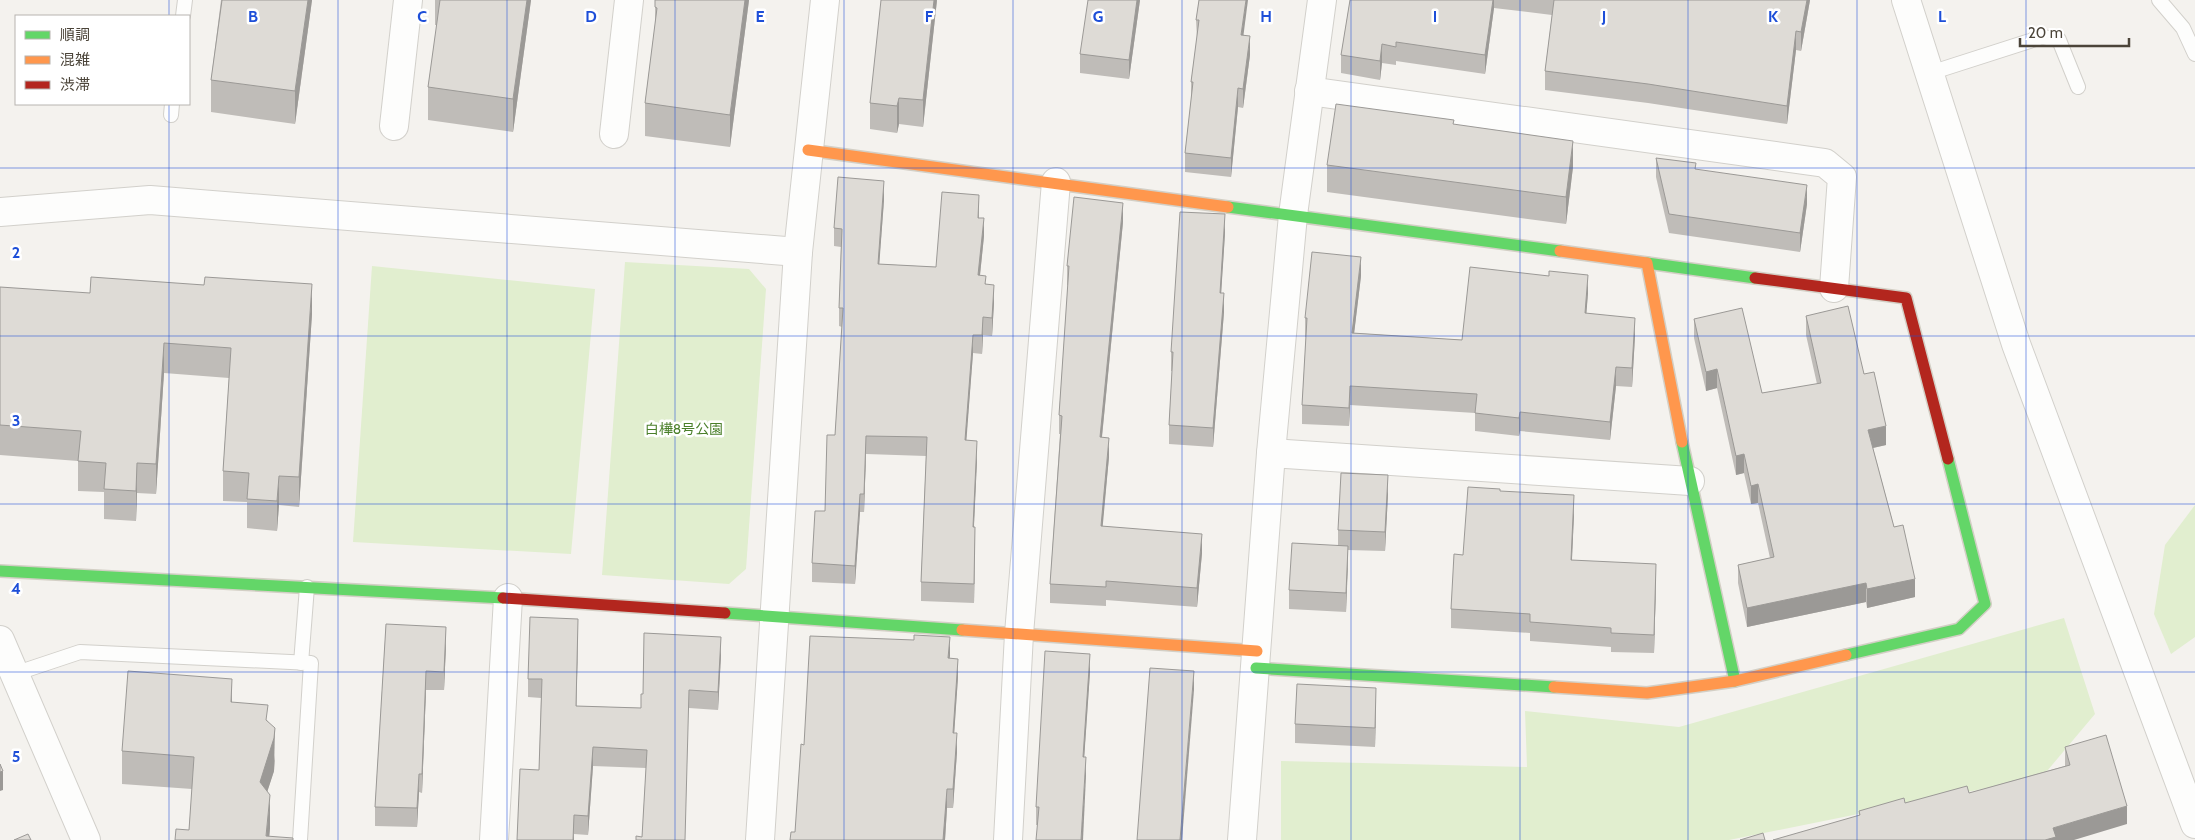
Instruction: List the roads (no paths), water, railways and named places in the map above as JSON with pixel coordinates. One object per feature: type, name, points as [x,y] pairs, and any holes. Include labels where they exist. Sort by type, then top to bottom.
[{"type":"street","points":[[394,126],[408,0]]},
{"type":"street","points":[[614,134],[629,0]]},
{"type":"street","points":[[760,840],[798,252],[825,0]]},
{"type":"street","points":[[1242,840],[1271,453],[1293,215],[1322,0]]},
{"type":"street","points":[[1906,0],[2016,344],[2195,824]]},
{"type":"street","points":[[1309,91],[1825,163],[1842,177],[1834,288]]},
{"type":"street","points":[[0,571],[508,598],[1019,634],[1256,659],[1647,693],[1735,681],[1959,629],[1985,604],[1906,298],[808,150]]},
{"type":"street","points":[[1008,840],[1019,634],[1056,182]]},
{"type":"street","points":[[0,212],[150,200],[798,252]]},
{"type":"street","points":[[1647,263],[1690,481],[1735,681]]},
{"type":"street","points":[[1271,453],[1690,481]]},
{"type":"street","points":[[494,840],[508,598]]},
{"type":"street","points":[[0,640],[86,840]]},
{"type":"lane","points":[[183,15],[185,0]]},
{"type":"lane","points":[[2158,0],[2183,28],[2195,54]]},
{"type":"lane","points":[[1930,73],[2042,37],[2059,40],[2078,87]]},
{"type":"lane","points":[[301,662],[307,588]]},
{"type":"lane","points":[[14,674],[80,652],[311,663],[300,840]]},
{"type":"park label","name":"白樺8号公園","points":[[684,429]]}]
